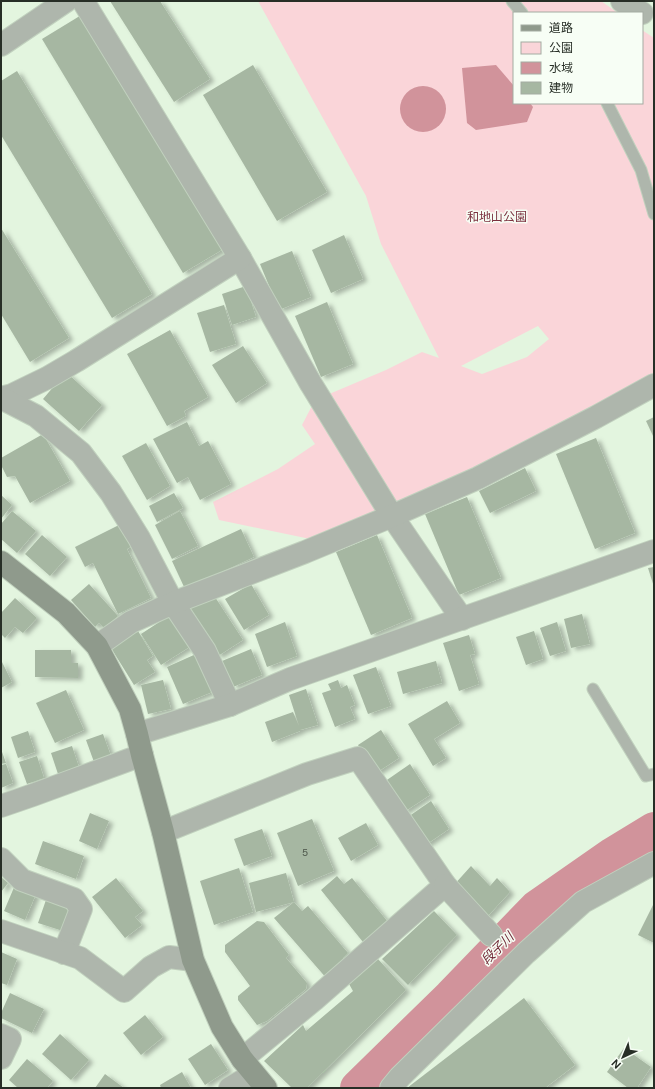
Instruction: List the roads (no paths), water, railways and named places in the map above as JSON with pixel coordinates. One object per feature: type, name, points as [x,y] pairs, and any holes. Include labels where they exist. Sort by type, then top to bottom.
[{"type":"street","points":[[1,45],[66,1]]},
{"type":"street","points":[[83,1],[240,258],[311,384],[392,516],[462,619]]},
{"type":"street","points":[[622,1],[641,12]]},
{"type":"street","points":[[1,398],[12,395],[47,378],[240,258]]},
{"type":"street","points":[[97,646],[131,622],[174,603],[305,552],[478,478],[654,385]]},
{"type":"street","points":[[1,398],[36,416],[81,453],[111,493],[139,538],[174,603],[205,651],[230,706]]},
{"type":"street","points":[[138,734],[230,706],[290,679],[654,551]]},
{"type":"street","points":[[1,562],[66,613],[97,646],[130,709],[138,734],[142,755],[163,832],[193,960],[222,1027],[254,1074]]},
{"type":"street","points":[[1,806],[142,755]]},
{"type":"street","points":[[163,832],[307,774],[358,758],[445,885],[491,935]]},
{"type":"street","points":[[1,859],[22,880],[74,899],[81,909],[64,953]]},
{"type":"street","points":[[391,1088],[400,1077],[526,953],[583,902],[654,864]]},
{"type":"street","points":[[230,1088],[254,1074],[315,999],[445,885]]},
{"type":"street","points":[[1,931],[80,958],[124,991],[151,967],[169,957],[193,960]]},
{"type":"street","points":[[1,1035],[10,1039],[1,1058]]},
{"type":"lane","points":[[512,1],[521,12]]},
{"type":"lane","points":[[608,104],[641,170],[654,214]]},
{"type":"lane","points":[[593,689],[646,776],[654,774]]},
{"type":"water","points":[[496,65],[513,85],[513,104],[531,104],[533,107],[527,122],[476,130],[467,123],[462,68]]},
{"type":"water","points":[[423,86],[436,90],[442,96],[446,109],[442,122],[436,128],[423,132],[410,128],[404,122],[400,109],[404,96],[410,90]]},
{"type":"waterway","name":"段子川","points":[[358,1088],[451,997],[537,908],[613,855],[654,830]]},
{"type":"park label","name":"和地山公園","points":[[497,217]]}]
